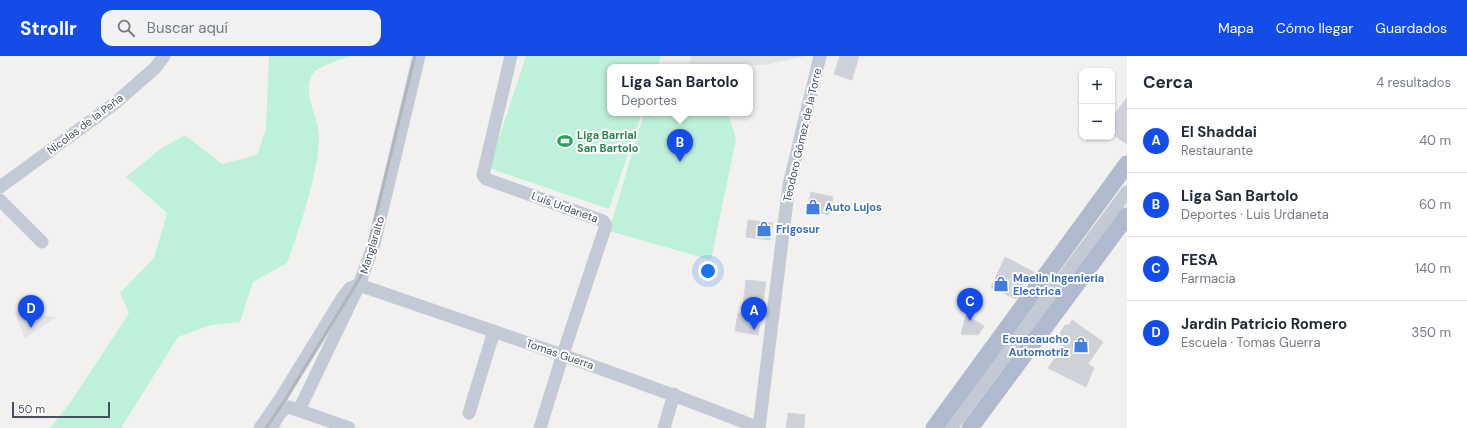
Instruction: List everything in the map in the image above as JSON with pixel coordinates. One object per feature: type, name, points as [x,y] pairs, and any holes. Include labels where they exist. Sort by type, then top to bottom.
[{"type":"main road","points":[[934,428],[1127,164]]},
{"type":"main road","points":[[970,428],[1127,216]]},
{"type":"street","name":"Nicolas de la Peña","points":[[0,187],[114,104],[155,68],[164,56]]},
{"type":"street","name":"Manglaralto","points":[[260,428],[279,402],[343,297],[350,288],[359,285],[375,238],[418,56]]},
{"type":"street","name":"Luis Urdaneta","points":[[511,56],[483,174],[484,177],[603,221],[606,224],[540,428]]},
{"type":"street","name":"Teodoro Gómez de la Torre","points":[[759,428],[789,184],[820,56]]},
{"type":"street","points":[[951,428],[1127,192]]},
{"type":"street","points":[[0,200],[42,242]]},
{"type":"street","points":[[961,428],[1127,205]]},
{"type":"street","name":"Tomas Guerra","points":[[359,285],[563,354],[674,394],[759,428]]},
{"type":"street","points":[[299,410],[359,285]]},
{"type":"street","points":[[469,413],[494,331]]},
{"type":"street","points":[[664,428],[674,394]]},
{"type":"street","points":[[272,428],[282,411],[289,407],[347,428]]},
{"type":"shaded area","points":[[691,56],[805,56],[765,65],[689,64]]},
{"type":"shaded area","points":[[15,313],[56,317],[25,338]]},
{"type":"green space","points":[[269,56],[350,56],[322,67],[313,73],[311,77],[309,93],[319,132],[318,155],[307,202],[287,263],[253,282],[240,322],[211,325],[178,337],[121,428],[50,428],[70,403],[129,313],[120,293],[154,258],[167,213],[126,177],[160,149],[185,135],[222,164],[257,155],[266,129]]},
{"type":"green space","name":"Liga Barrial San Bartolo","points":[[526,56],[661,56],[658,64],[607,64],[607,116],[641,116],[609,209],[489,168]]},
{"type":"green space","points":[[643,116],[729,116],[736,139],[711,260],[609,231]]},
{"type":"building","points":[[840,56],[859,56],[852,80],[834,74]]},
{"type":"building","points":[[1127,97],[1127,144],[1115,136],[1115,114]]},
{"type":"building","points":[[811,192],[833,197],[829,215],[807,210]]},
{"type":"building","points":[[748,220],[773,223],[770,240],[746,237]]},
{"type":"building","points":[[1005,257],[1034,272],[1029,281],[1026,279],[1016,299],[991,287]]},
{"type":"building","points":[[746,280],[766,282],[758,335],[735,331],[738,313],[742,314]]},
{"type":"building","points":[[966,315],[984,326],[978,335],[961,334]]},
{"type":"building","points":[[1072,320],[1103,342],[1088,364],[1094,368],[1086,387],[1048,368],[1063,347],[1056,342],[1059,335],[1065,325],[1069,325]]},
{"type":"building","points":[[788,413],[805,415],[804,428],[786,428]]},
{"type":"railway","points":[[266,428],[361,276],[415,56]]},
{"type":"place","name":"Liga Barrial San Bartolo","points":[[565,141]]},
{"type":"place","name":"Liga San Bartolo","points":[[680,162]]},
{"type":"place","name":"Auto Lujos","points":[[813,207]]},
{"type":"place","name":"Frigosur","points":[[764,229]]},
{"type":"place","name":"Maelin Ingenieria Electrica","points":[[1001,284]]},
{"type":"place","name":"FESA","points":[[970,321]]},
{"type":"place","name":"Jardin Patricio Romero","points":[[31,328]]},
{"type":"place","name":"El Shaddai","points":[[754,330]]},
{"type":"place","name":"Ecuacaucho Automotriz","points":[[1081,345]]}]
